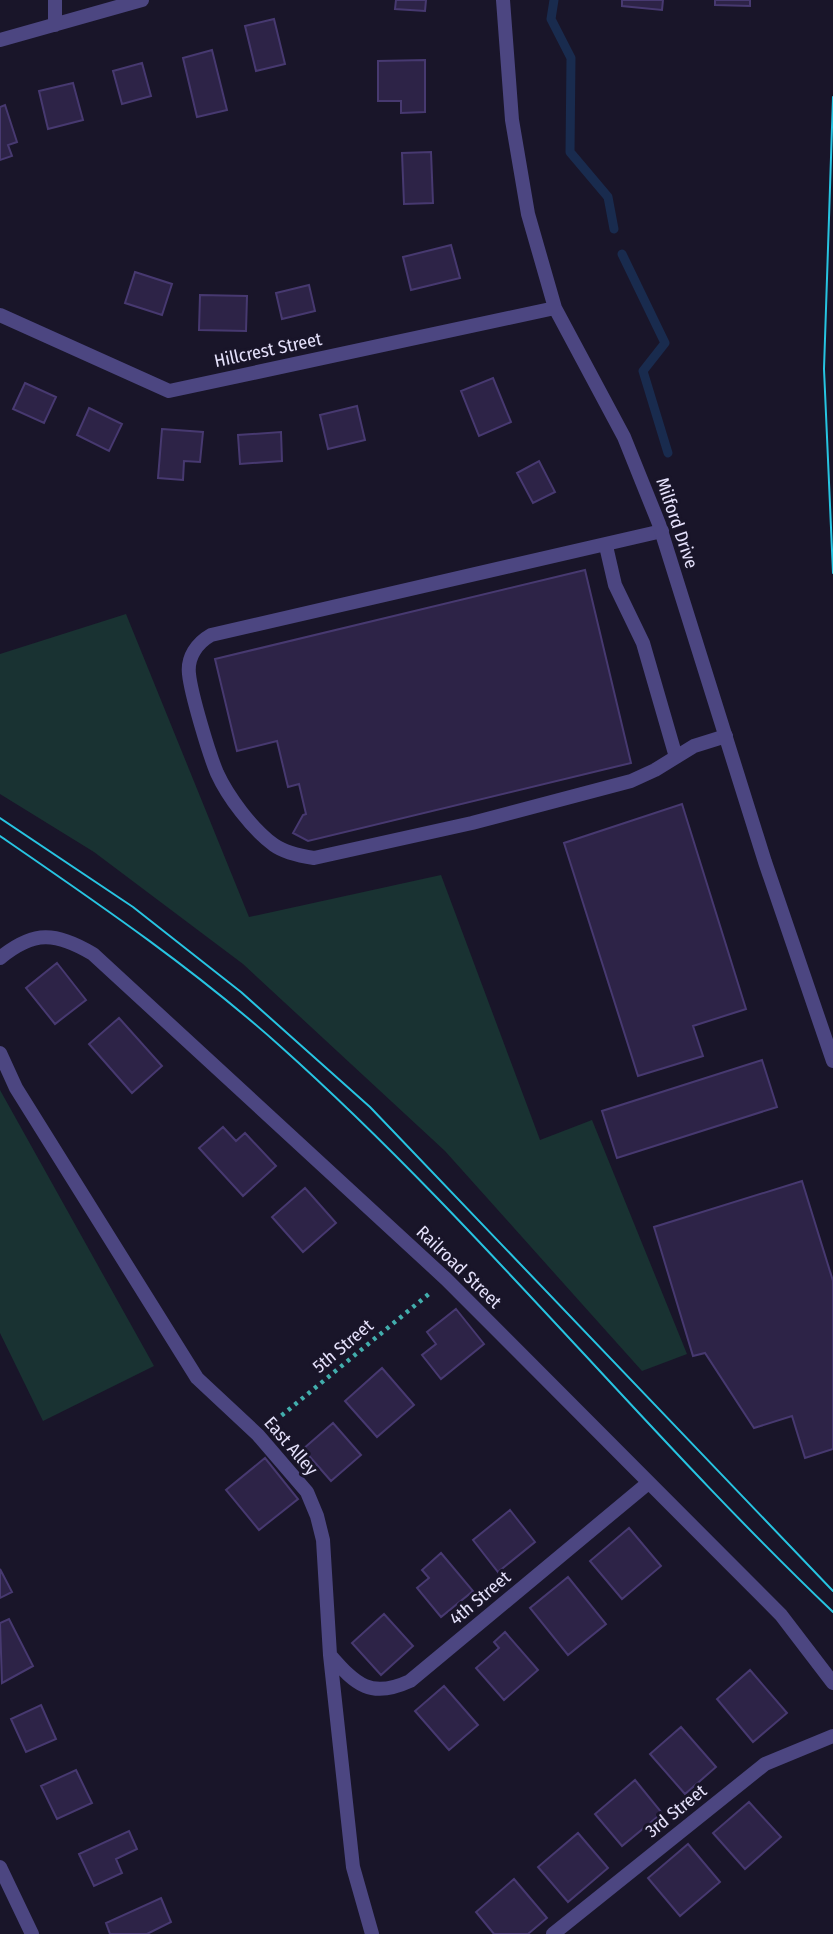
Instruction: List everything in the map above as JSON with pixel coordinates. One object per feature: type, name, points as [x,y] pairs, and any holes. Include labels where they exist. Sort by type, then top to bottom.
[{"type":"street","points":[[55,0],[55,25]]},
{"type":"street","points":[[0,40],[142,0]]},
{"type":"street","name":"Milford Drive","points":[[503,0],[514,133],[528,214],[555,308],[624,437],[662,531],[833,1061]]},
{"type":"street","name":"Hillcrest Street","points":[[0,315],[169,391],[555,308]]},
{"type":"street","points":[[662,531],[211,635],[201,641],[193,651],[188,673],[217,774],[242,811],[274,845],[298,856],[314,858],[472,822],[631,781],[694,746],[726,736]]},
{"type":"street","points":[[606,546],[615,585],[643,643],[676,757]]},
{"type":"street","name":"Railroad Street","points":[[0,958],[20,941],[48,936],[72,941],[93,954],[186,1041],[262,1105],[446,1279],[647,1484],[781,1615],[833,1683]]},
{"type":"street","name":"East Alley","points":[[0,1053],[16,1088],[197,1378],[258,1435],[307,1492],[323,1541],[330,1655],[353,1867],[372,1934]]},
{"type":"street","name":"4th Street","points":[[330,1655],[347,1675],[368,1688],[390,1690],[410,1681],[647,1484]]},
{"type":"street","name":"3rd Street","points":[[553,1934],[765,1764],[833,1736]]},
{"type":"street","points":[[0,1867],[32,1934]]},
{"type":"path","name":"5th Street","points":[[258,1435],[446,1279]]},
{"type":"green space","points":[[126,614],[249,917],[441,875],[540,1140],[592,1120],[687,1354],[642,1371],[445,1151],[243,964],[94,852],[0,794],[0,654]]},
{"type":"green space","points":[[0,1090],[154,1366],[43,1421],[0,1333]]},
{"type":"building","points":[[396,0],[426,0],[425,11],[395,9]]},
{"type":"building","points":[[622,0],[663,0],[662,10],[622,6]]},
{"type":"building","points":[[715,0],[750,0],[750,6],[715,5]]},
{"type":"building","points":[[274,19],[285,64],[256,71],[245,26]]},
{"type":"building","points":[[212,50],[227,110],[197,117],[183,58]]},
{"type":"building","points":[[425,60],[425,112],[401,113],[401,101],[378,101],[378,61]]},
{"type":"building","points":[[142,63],[151,96],[122,104],[113,71]]},
{"type":"building","points":[[73,83],[83,120],[48,129],[39,91]]},
{"type":"building","points":[[5,105],[17,142],[8,145],[12,156],[0,160],[0,107]]},
{"type":"building","points":[[431,152],[433,203],[404,204],[402,153]]},
{"type":"building","points":[[451,245],[460,278],[411,290],[403,257]]},
{"type":"building","points":[[135,272],[172,284],[162,315],[125,303]]},
{"type":"building","points":[[309,285],[315,311],[282,319],[276,293]]},
{"type":"building","points":[[200,295],[247,296],[246,331],[199,330]]},
{"type":"building","points":[[493,378],[511,422],[479,436],[461,391]]},
{"type":"building","points":[[25,383],[56,397],[44,423],[13,409]]},
{"type":"building","points":[[357,406],[365,440],[328,449],[320,415]]},
{"type":"building","points":[[89,408],[122,424],[109,451],[77,435]]},
{"type":"building","points":[[162,429],[203,432],[200,462],[184,461],[183,480],[158,478]]},
{"type":"building","points":[[281,432],[282,461],[240,464],[238,435]]},
{"type":"building","points":[[539,461],[555,492],[533,503],[517,473]]},
{"type":"building","points":[[585,570],[631,763],[308,841],[293,833],[306,814],[299,784],[288,787],[277,741],[237,751],[215,659]]},
{"type":"building","points":[[682,804],[746,1009],[693,1026],[703,1056],[638,1076],[564,843]]},
{"type":"building","points":[[57,963],[86,1000],[55,1024],[26,988]]},
{"type":"building","points":[[119,1018],[162,1066],[132,1093],[89,1044]]},
{"type":"building","points":[[762,1060],[777,1107],[617,1158],[602,1111]]},
{"type":"building","points":[[223,1127],[236,1141],[245,1133],[276,1166],[243,1196],[199,1148]]},
{"type":"building","points":[[802,1181],[833,1281],[833,1449],[805,1458],[792,1416],[754,1428],[705,1353],[693,1356],[654,1227]]},
{"type":"building","points":[[305,1188],[336,1223],[303,1252],[272,1217]]},
{"type":"building","points":[[456,1309],[484,1344],[441,1379],[422,1355],[436,1344],[427,1332]]},
{"type":"building","points":[[382,1368],[414,1405],[377,1437],[345,1401]]},
{"type":"building","points":[[333,1423],[361,1455],[331,1481],[303,1449]]},
{"type":"building","points":[[265,1458],[298,1499],[259,1530],[226,1490]]},
{"type":"building","points":[[510,1510],[535,1542],[498,1572],[473,1540]]},
{"type":"building","points":[[629,1528],[661,1566],[622,1599],[590,1561]]},
{"type":"building","points":[[441,1553],[473,1591],[441,1617],[417,1588],[429,1578],[422,1570]]},
{"type":"building","points":[[0,1569],[12,1592],[0,1598]]},
{"type":"building","points":[[568,1577],[606,1624],[568,1655],[530,1608]]},
{"type":"building","points":[[384,1614],[413,1646],[381,1675],[352,1643]]},
{"type":"building","points":[[9,1619],[33,1666],[2,1683],[0,1623]]},
{"type":"building","points":[[505,1632],[538,1670],[504,1700],[476,1668],[499,1648],[494,1642]]},
{"type":"building","points":[[750,1670],[787,1713],[753,1742],[717,1699]]},
{"type":"building","points":[[444,1686],[478,1725],[449,1750],[415,1711]]},
{"type":"building","points":[[41,1705],[56,1739],[26,1752],[11,1719]]},
{"type":"building","points":[[681,1727],[716,1767],[685,1794],[650,1754]]},
{"type":"building","points":[[76,1770],[92,1803],[57,1819],[41,1786]]},
{"type":"building","points":[[635,1780],[662,1813],[622,1846],[595,1814]]},
{"type":"building","points":[[749,1802],[781,1837],[745,1869],[713,1833]]},
{"type":"building","points":[[129,1831],[137,1849],[116,1859],[122,1873],[94,1886],[79,1854]]},
{"type":"building","points":[[578,1833],[608,1868],[568,1902],[538,1867]]},
{"type":"building","points":[[688,1844],[720,1882],[680,1916],[648,1878]]},
{"type":"building","points":[[514,1879],[547,1918],[528,1934],[494,1934],[476,1912]]},
{"type":"building","points":[[161,1898],[171,1922],[147,1934],[110,1934],[106,1923]]},
{"type":"waterway","points":[[554,0],[551,19],[571,58],[570,152],[608,197],[614,229]]},
{"type":"waterway","points":[[622,254],[665,343],[643,371],[668,453]]},
{"type":"tram line","points":[[833,97],[824,369],[833,573]]},
{"type":"tram line","points":[[0,818],[133,907],[241,992],[370,1107],[833,1591]]},
{"type":"tram line","points":[[0,836],[108,911],[213,990],[280,1046],[352,1113],[491,1254],[762,1543],[833,1612]]}]
